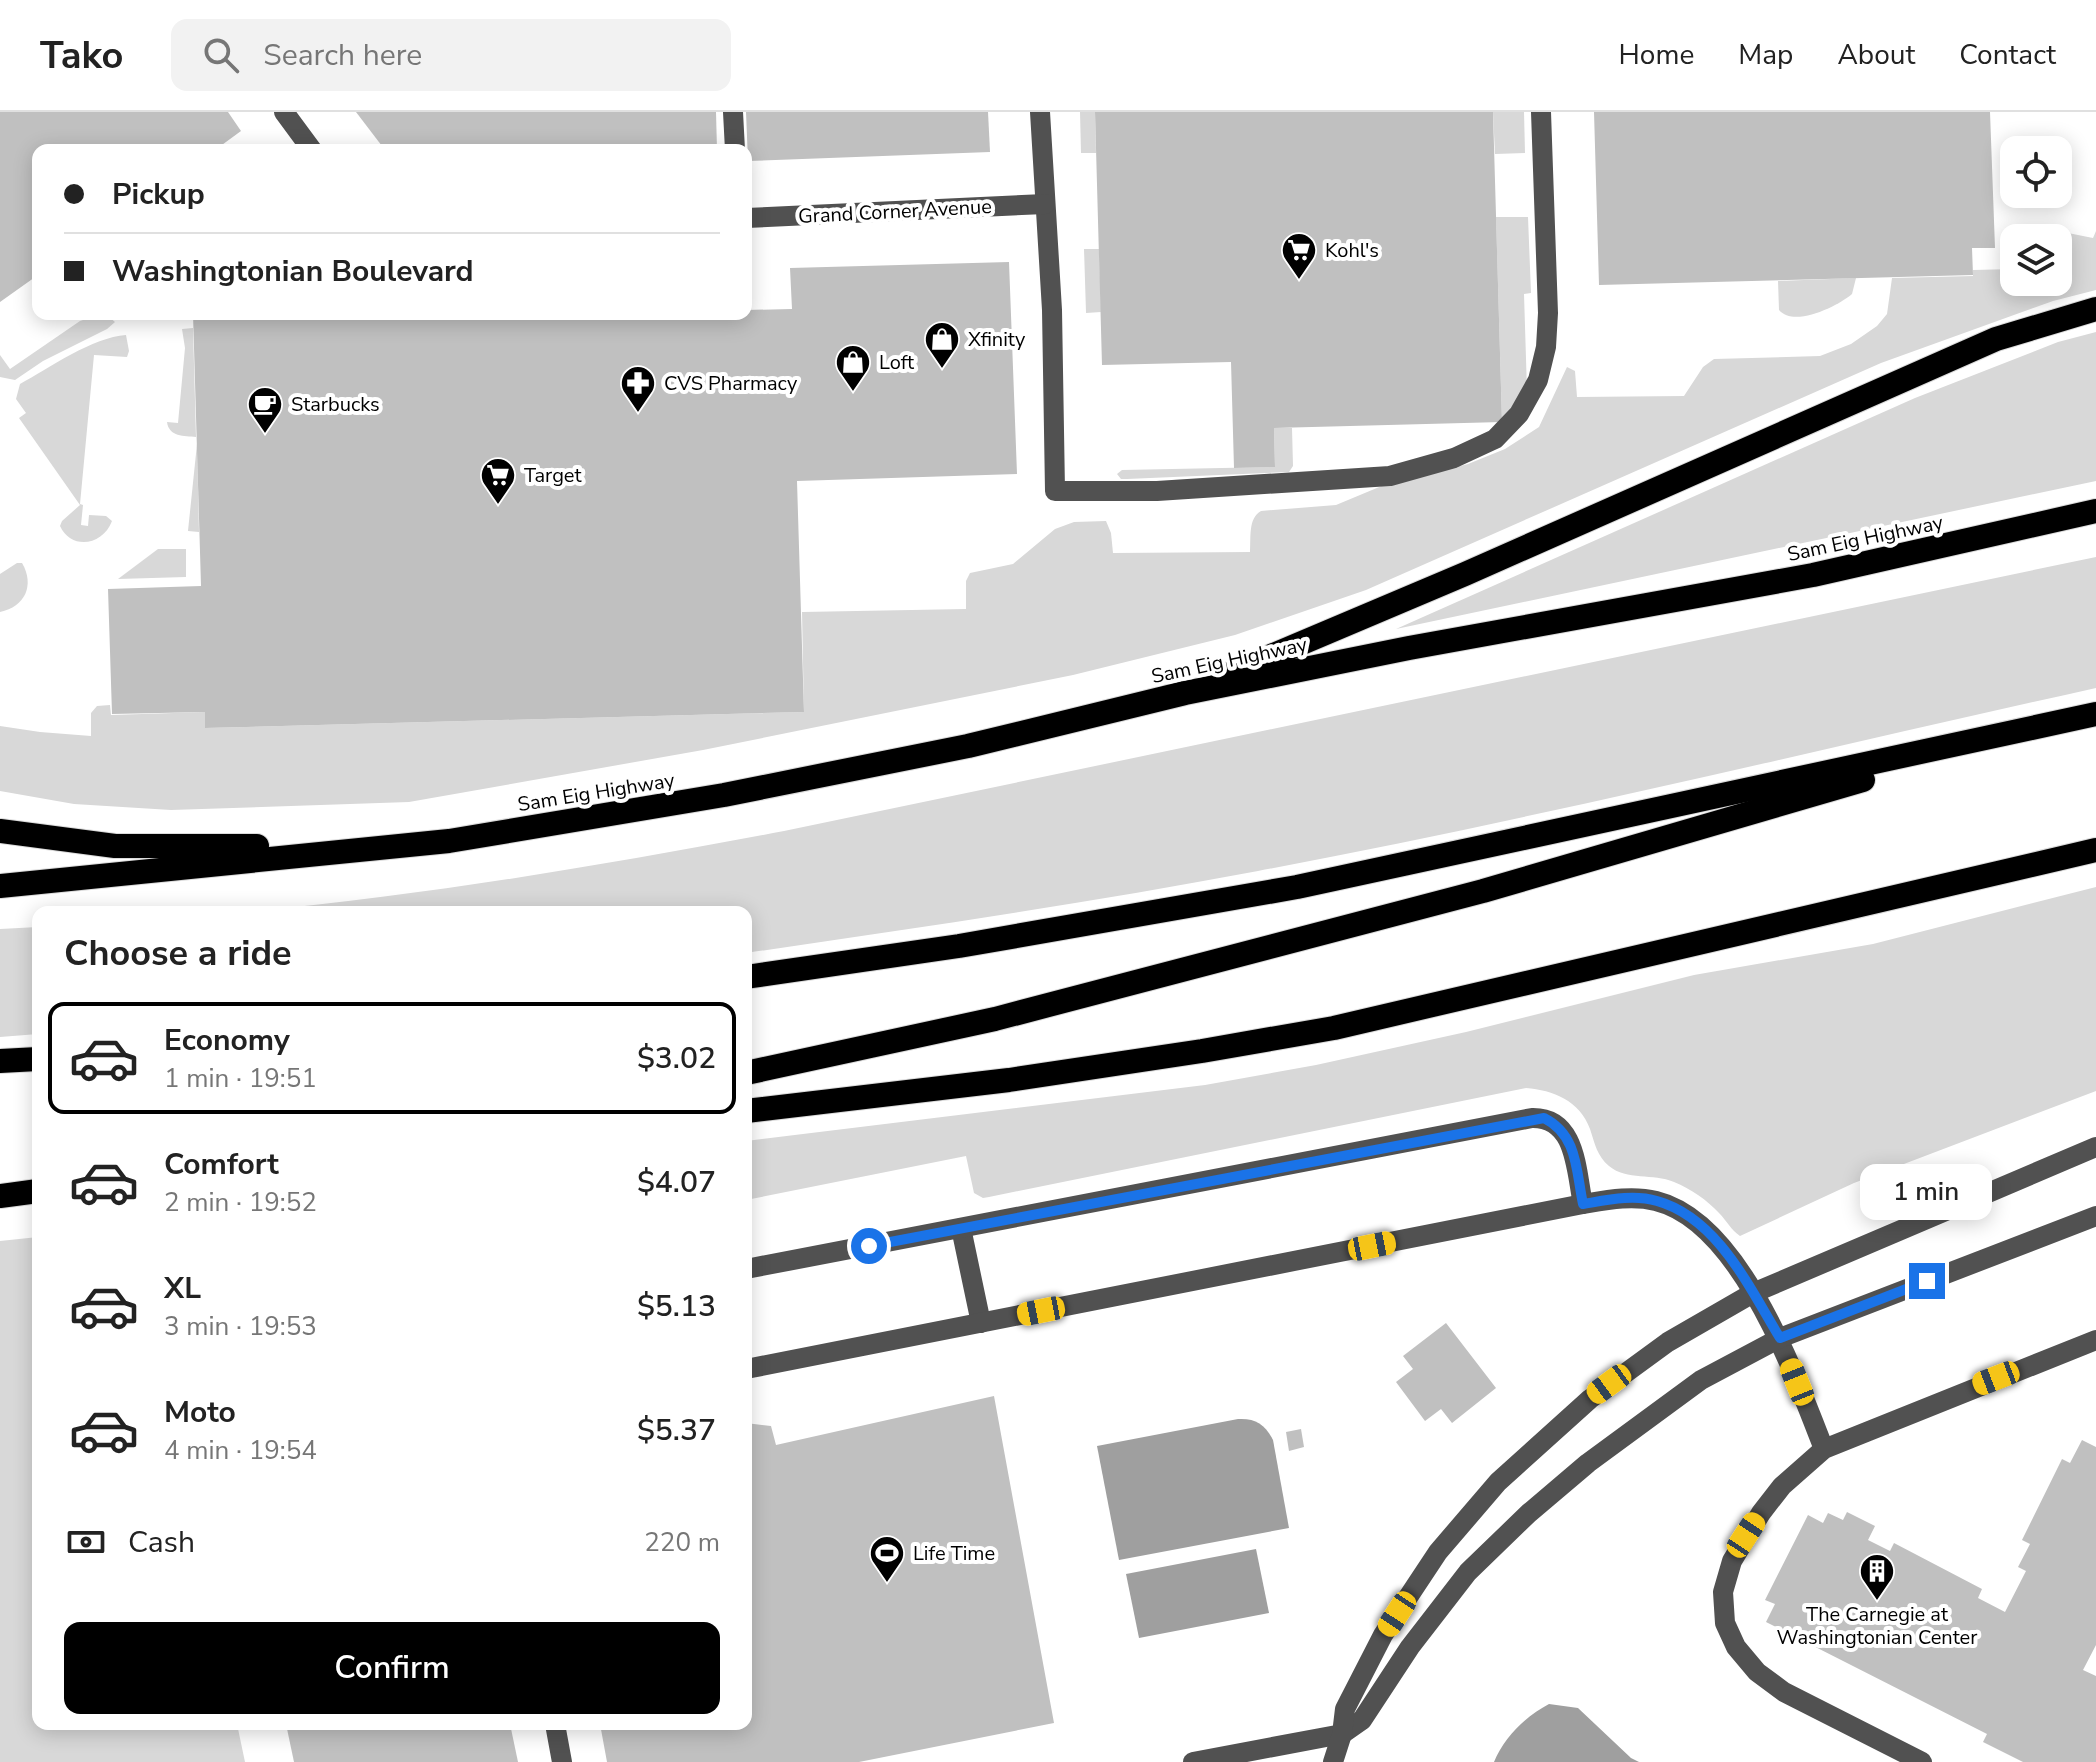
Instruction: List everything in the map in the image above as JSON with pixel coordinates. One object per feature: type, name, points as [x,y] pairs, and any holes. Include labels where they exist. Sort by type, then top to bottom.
[{"type":"highway","points":[[1185,693],[1465,574],[1996,339],[2096,309]]},
{"type":"highway","name":"Sam Eig Highway","points":[[371,848],[449,841],[724,795],[968,746],[1185,693],[1409,648],[1813,575],[2096,511]]},
{"type":"highway","points":[[752,976],[959,946],[1297,887],[2096,714]]},
{"type":"highway","points":[[752,1072],[995,1019],[1483,891],[2054,724]]},
{"type":"highway","points":[[0,831],[115,846],[371,848]]},
{"type":"highway","points":[[0,886],[371,848]]},
{"type":"highway","points":[[752,1110],[1009,1080],[1334,1028],[2096,850]]},
{"type":"highway","points":[[0,1061],[32,1059]]},
{"type":"highway","points":[[0,1196],[32,1192]]},
{"type":"street","points":[[284,112],[308,144]]},
{"type":"street","points":[[733,112],[735,144]]},
{"type":"street","points":[[1040,112],[1052,310],[1055,491],[1157,491],[1390,476],[1454,458],[1495,439],[1519,414],[1539,378],[1546,347],[1548,313],[1541,112]]},
{"type":"street","name":"Grand Corner Avenue","points":[[752,218],[1045,204]]},
{"type":"street","points":[[752,1268],[1532,1118],[1544,1118],[1555,1123],[1570,1141],[1583,1204]]},
{"type":"street","points":[[1333,1762],[1342,1734],[1345,1709],[1383,1635],[1438,1552],[1498,1482],[1590,1399],[1668,1342],[1753,1293],[2096,1147]]},
{"type":"street","points":[[752,1368],[1583,1204],[1632,1198],[1657,1201],[1682,1212],[1705,1230],[1726,1253],[1780,1338],[1824,1449]]},
{"type":"street","points":[[1193,1762],[1342,1734],[1362,1720],[1410,1647],[1468,1572],[1529,1513],[1588,1463],[1701,1380],[1780,1338],[2096,1216]]},
{"type":"street","points":[[961,1228],[981,1323]]},
{"type":"street","points":[[1922,1762],[1770,1683],[1757,1672],[1736,1647],[1725,1623],[1723,1592],[1739,1547],[1782,1486],[1824,1449],[2096,1340]]},
{"type":"street","points":[[556,1730],[562,1762]]},
{"type":"shaded area","points":[[1080,112],[1095,112],[1096,153],[1081,153]]},
{"type":"shaded area","points":[[1493,112],[1524,112],[1525,153],[1495,154]]},
{"type":"shaded area","points":[[1496,217],[1528,217],[1531,293],[1524,294],[1527,391],[1502,421]]},
{"type":"shaded area","points":[[2096,231],[2096,290],[2053,301],[1881,363],[1366,590],[1235,635],[1073,675],[703,750],[409,802],[171,810],[74,804],[0,791],[0,726],[91,736],[91,713],[97,706],[110,705],[111,715],[205,712],[206,728],[804,712],[802,612],[966,609],[966,581],[970,573],[1013,564],[1055,529],[1074,522],[1106,521],[1113,553],[1250,552],[1252,523],[1261,511],[1336,505],[1384,485],[1468,464],[1505,449],[1539,427],[1567,367],[1575,371],[1577,397],[1684,396],[1703,367],[1714,359],[1820,356],[1851,344],[1877,326],[1887,314],[1892,278],[1973,276],[1973,270],[2000,269],[2000,296],[2072,296],[2072,234],[2093,238]]},
{"type":"shaded area","points":[[1084,249],[1099,249],[1101,312],[1086,313]]},
{"type":"shaded area","points":[[1856,278],[1852,294],[1827,309],[1795,317],[1779,310],[1778,281]]},
{"type":"shaded area","points":[[80,321],[115,322],[15,380],[0,377],[0,355],[10,369]]},
{"type":"shaded area","points":[[193,328],[196,437],[174,433],[167,422],[178,423],[185,348],[182,329]]},
{"type":"shaded area","points":[[2096,332],[2096,481],[1396,629],[1915,398],[2058,342]]},
{"type":"shaded area","points":[[126,335],[127,357],[94,355],[80,504],[83,505],[81,525],[88,526],[89,515],[106,516],[112,521],[95,540],[79,542],[65,534],[60,526],[80,505],[19,418],[26,413],[16,399],[20,384],[86,347]]},
{"type":"shaded area","points":[[1274,428],[1292,428],[1293,466],[1289,472],[1127,479],[1121,479],[1117,474],[1122,470],[1275,467]]},
{"type":"shaded area","points":[[197,444],[199,532],[188,531]]},
{"type":"shaded area","points":[[158,549],[186,549],[186,577],[118,579]]},
{"type":"shaded area","points":[[2096,557],[2096,688],[1573,806],[1258,871],[938,925],[752,952],[752,906],[300,906],[516,878],[784,831]]},
{"type":"shaded area","points":[[22,563],[26,571],[25,594],[16,605],[0,612],[0,574]]},
{"type":"shaded area","points":[[2096,887],[2096,1091],[1854,1183],[1740,1236],[1709,1204],[1687,1188],[1666,1179],[1616,1171],[1599,1154],[1580,1111],[1555,1094],[1526,1088],[983,1198],[974,1193],[966,1156],[752,1199],[752,1140],[1205,1085],[1316,1065],[1466,1032],[1694,975],[1873,944]]},
{"type":"shaded area","points":[[32,927],[32,1034],[0,1037],[0,929]]},
{"type":"shaded area","points":[[32,1238],[32,1730],[238,1730],[245,1762],[0,1762],[0,1241]]},
{"type":"shaded area","points":[[1238,1419],[1259,1423],[1273,1440],[1289,1528],[1119,1560],[1097,1446]]},
{"type":"shaded area","points":[[1256,1549],[1269,1613],[1139,1638],[1126,1574]]},
{"type":"shaded area","points":[[1549,1704],[1578,1708],[1639,1762],[1494,1762],[1517,1728]]},
{"type":"building","points":[[0,112],[228,112],[241,131],[223,144],[32,144],[32,279],[0,302]]},
{"type":"building","points":[[356,112],[716,112],[717,144],[380,144]]},
{"type":"building","points":[[746,112],[988,112],[990,152],[752,161],[752,144],[747,144]]},
{"type":"building","name":"Kohl's","points":[[1095,112],[1493,112],[1502,422],[1274,428],[1275,467],[1234,468],[1231,362],[1102,365]]},
{"type":"building","points":[[1594,112],[1990,112],[1995,248],[1972,248],[1973,275],[1599,285]]},
{"type":"building","name":"Target","points":[[1009,262],[1017,474],[797,481],[804,712],[205,728],[205,712],[112,714],[108,589],[201,586],[193,320],[752,320],[752,310],[792,309],[790,268]]},
{"type":"building","points":[[1446,1323],[1496,1388],[1452,1423],[1441,1409],[1425,1421],[1396,1382],[1413,1369],[1403,1356]]},
{"type":"building","name":"Life Time","points":[[994,1396],[1054,1723],[859,1762],[607,1762],[601,1730],[752,1730],[752,1424],[771,1426],[776,1445]]},
{"type":"building","points":[[1301,1429],[1304,1447],[1289,1451],[1286,1432]]},
{"type":"building","name":"The Carnegie at Washingtonian Center","points":[[2082,1440],[2096,1447],[2096,1645],[2083,1670],[2096,1676],[2096,1762],[2023,1762],[1983,1742],[1987,1734],[1766,1622],[1775,1604],[1765,1600],[1808,1515],[1823,1523],[1828,1513],[1843,1520],[1847,1512],[1875,1526],[1868,1540],[1890,1551],[1894,1543],[1982,1589],[1978,1598],[2005,1612],[2026,1571],[2018,1567],[2030,1544],[2022,1540],[2062,1459],[2070,1463]]},
{"type":"building","points":[[287,1730],[511,1730],[518,1762],[294,1762]]},
{"type":"place","name":"Kohl's","points":[[1299,281]]},
{"type":"place","name":"Xfinity","points":[[942,370]]},
{"type":"place","name":"Loft","points":[[853,393]]},
{"type":"place","name":"CVS Pharmacy","points":[[638,414]]},
{"type":"place","name":"Starbucks","points":[[265,435]]},
{"type":"place","name":"Target","points":[[498,506]]},
{"type":"place","name":"Life Time","points":[[887,1584]]},
{"type":"place","name":"The Carnegie at Washingtonian Center","points":[[1877,1602]]},
{"type":"route","points":[[869,1246],[1544,1118],[1555,1123],[1570,1141],[1583,1204],[1632,1198],[1657,1201],[1682,1212],[1705,1230],[1726,1253],[1780,1338],[1927,1281]]}]
